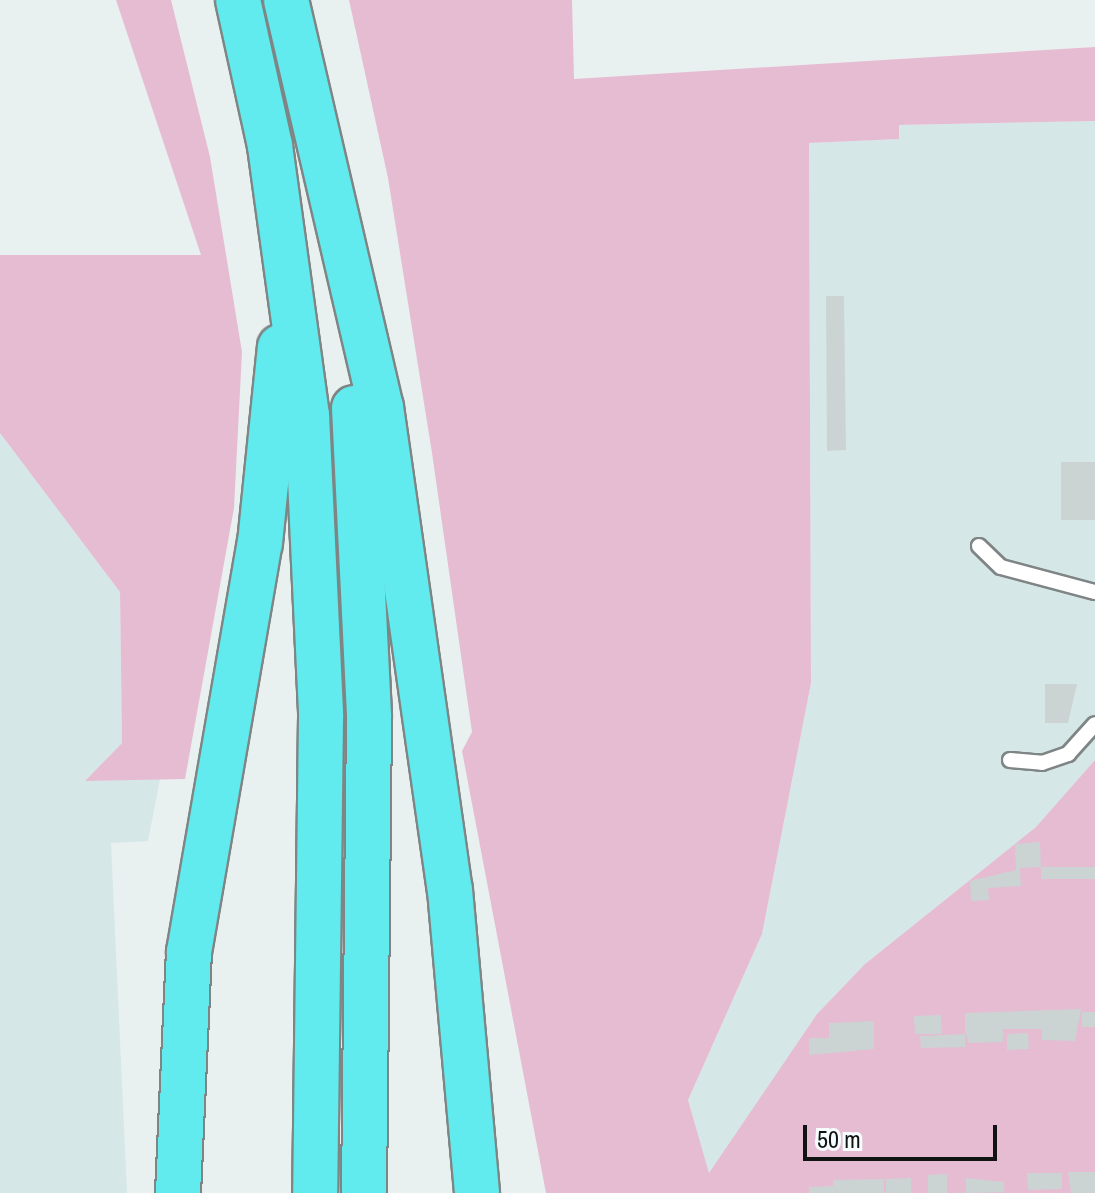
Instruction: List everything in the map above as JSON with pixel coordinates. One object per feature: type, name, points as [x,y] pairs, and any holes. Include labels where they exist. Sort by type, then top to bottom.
[{"type":"highway","points":[[238,0],[288,257],[307,415],[320,701],[315,1193]]},
{"type":"highway","points":[[286,0],[383,422],[450,890],[477,1193]]},
{"type":"highway","points":[[319,138],[364,543],[364,1193]]},
{"type":"highway","points":[[178,1193],[189,952],[260,543],[288,257]]},
{"type":"lane","points":[[979,546],[1001,567],[1095,592]]},
{"type":"lane","points":[[1010,760],[1042,763],[1068,754],[1095,724]]},
{"type":"shaded area","points":[[116,0],[171,0],[210,157],[242,352],[234,508],[185,779],[85,781],[122,743],[120,592],[0,433],[0,255],[201,255]]},
{"type":"shaded area","points":[[349,0],[572,0],[574,79],[1095,47],[1095,121],[899,125],[899,139],[809,143],[811,683],[762,934],[688,1100],[709,1173],[817,1014],[865,964],[1036,827],[1095,760],[1095,1193],[546,1193],[462,751],[472,732],[432,453],[388,178]]},
{"type":"shaded area","points":[[1095,121],[1095,760],[1036,827],[865,964],[817,1014],[709,1174],[688,1100],[762,934],[811,683],[809,143],[898,139],[899,125]]},
{"type":"shaded area","points":[[0,433],[120,592],[122,743],[86,780],[160,779],[148,841],[111,843],[127,1193],[0,1193]]},
{"type":"building","points":[[826,296],[844,296],[846,450],[827,451]]},
{"type":"building","points":[[1061,462],[1095,462],[1095,520],[1061,520]]},
{"type":"building","points":[[1045,684],[1077,684],[1068,723],[1045,723]]},
{"type":"building","points":[[1040,842],[1041,867],[1020,868],[1021,886],[988,888],[989,900],[971,901],[970,881],[1016,870],[1015,844]]},
{"type":"building","points":[[1041,867],[1095,867],[1095,879],[1041,879]]},
{"type":"building","points":[[1081,1009],[1075,1041],[1042,1040],[1042,1029],[1003,1029],[1003,1042],[969,1043],[965,1032],[965,1013]]},
{"type":"building","points":[[1082,1012],[1095,1012],[1095,1027],[1082,1027]]},
{"type":"building","points":[[941,1015],[942,1034],[915,1034],[914,1016]]},
{"type":"building","points":[[874,1021],[874,1049],[809,1055],[809,1038],[829,1038],[829,1023]]},
{"type":"building","points":[[1028,1033],[1029,1049],[1007,1050],[1007,1034]]},
{"type":"building","points":[[965,1034],[965,1047],[921,1048],[920,1036]]},
{"type":"building","points":[[1068,1172],[1095,1172],[1095,1193],[1071,1193]]},
{"type":"building","points":[[1027,1173],[1062,1173],[1062,1189],[1028,1190]]},
{"type":"building","points":[[947,1174],[947,1193],[928,1193],[928,1175]]},
{"type":"building","points":[[911,1178],[911,1193],[886,1193],[886,1179]]},
{"type":"building","points":[[966,1178],[1004,1182],[1004,1192],[966,1193]]},
{"type":"building","points":[[884,1179],[884,1193],[809,1193],[809,1187],[833,1186],[833,1180]]}]
